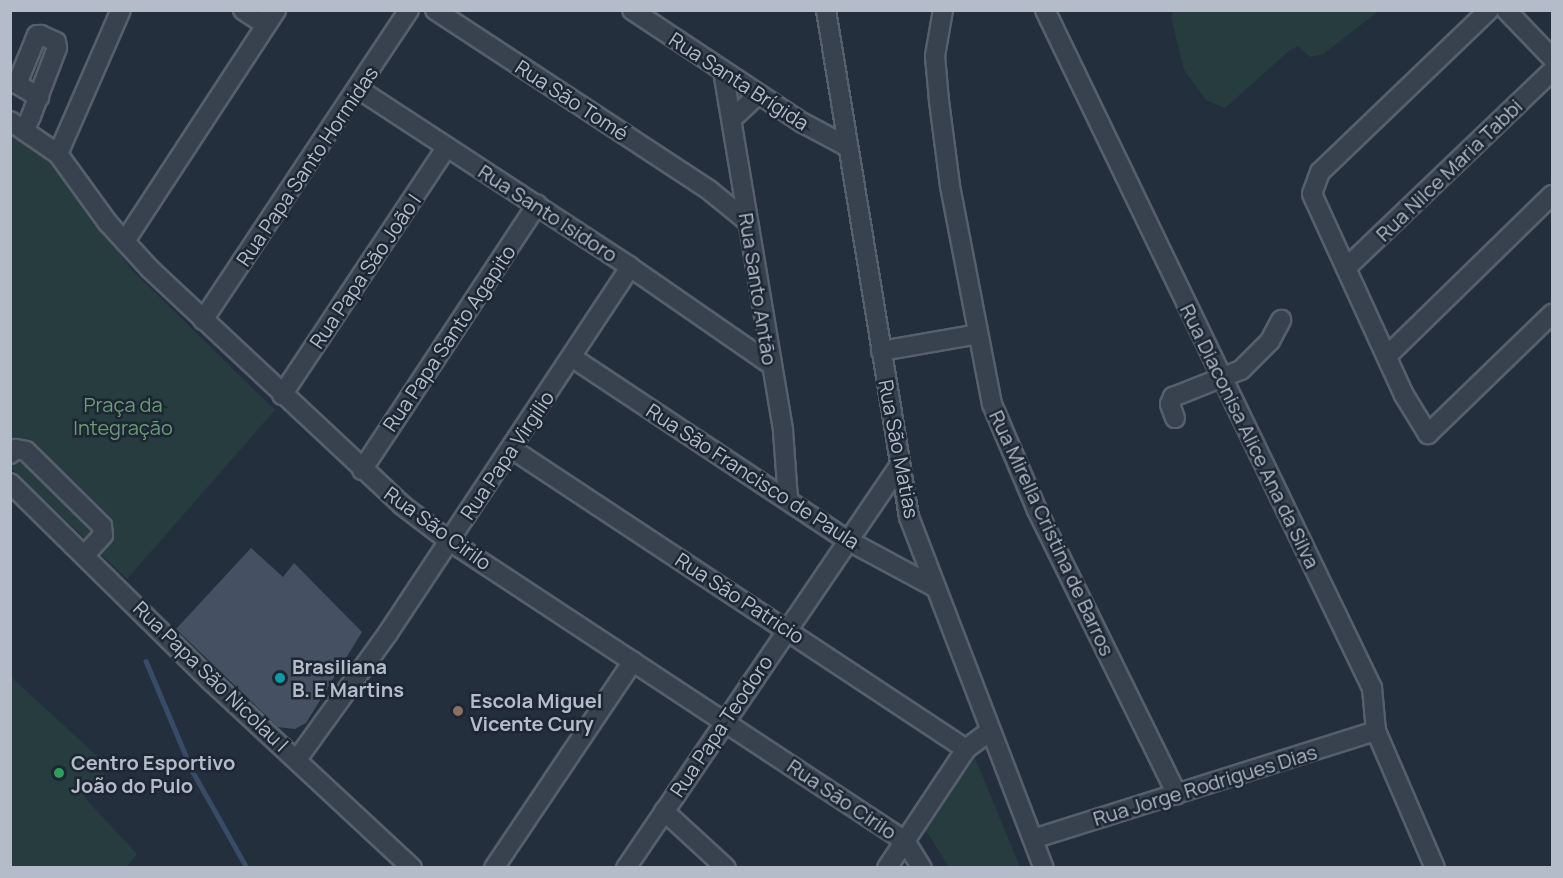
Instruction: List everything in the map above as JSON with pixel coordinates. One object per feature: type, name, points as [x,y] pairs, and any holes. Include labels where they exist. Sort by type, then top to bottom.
[{"type":"street","points":[[58,154],[121,10]]},
{"type":"street","points":[[125,241],[271,18],[243,10]]},
{"type":"street","name":"Rua Papa Santo Hormidas","points":[[203,320],[360,90],[409,10]]},
{"type":"street","name":"Rua São Tomé","points":[[435,10],[709,190],[747,221]]},
{"type":"street","name":"Rua Santa Brígida","points":[[632,10],[759,94],[848,147]]},
{"type":"street","name":"Rua São Matias","points":[[826,10],[880,351],[909,517],[1044,867]]},
{"type":"street","name":"Rua Mirella Cristina de Barros","points":[[944,10],[935,56],[939,101],[978,334],[1001,430],[1177,794]]},
{"type":"street","name":"Rua Diaconisa Alice Ana da Silva","points":[[1045,10],[1372,688],[1376,731],[1435,867]]},
{"type":"street","points":[[1488,10],[1320,172],[1312,194],[1315,206],[1404,395],[1428,434],[1552,314]]},
{"type":"street","points":[[1506,10],[1552,58]]},
{"type":"street","name":"Rua Santo Antão","points":[[723,71],[733,118],[741,183],[786,460],[788,499]]},
{"type":"street","name":"Rua Nilce Maria Tabbi","points":[[1346,268],[1552,71]]},
{"type":"street","name":"Rua Santo Isidoro","points":[[360,90],[630,267],[770,364]]},
{"type":"street","points":[[733,118],[759,94]]},
{"type":"street","points":[[18,125],[39,97]]},
{"type":"street","name":"Rua São Cirilo","points":[[18,125],[58,154],[125,241],[203,320],[362,470],[448,540],[905,841],[922,867]]},
{"type":"street","name":"Rua Papa São João I","points":[[282,395],[447,147]]},
{"type":"street","points":[[709,190],[741,183]]},
{"type":"street","points":[[1387,356],[1552,195]]},
{"type":"street","name":"Rua Papa Santo Agapito","points":[[362,470],[537,206]]},
{"type":"street","name":"Rua Papa Virgilio","points":[[298,758],[512,449],[630,267]]},
{"type":"street","points":[[1175,418],[1170,404],[1173,397],[1241,370],[1270,341],[1281,320]]},
{"type":"street","points":[[733,339],[765,328]]},
{"type":"street","points":[[880,351],[978,334]]},
{"type":"street","name":"Rua São Francisco de Paula","points":[[573,358],[847,540],[936,588]]},
{"type":"street","points":[[10,454],[16,449],[26,451],[102,526],[103,535],[85,555]]},
{"type":"street","name":"Rua São Patricio","points":[[512,449],[787,628],[966,749]]},
{"type":"street","points":[[761,481],[786,460]]},
{"type":"street","name":"Rua Papa Teodoro","points":[[626,867],[899,467]]},
{"type":"street","name":"Rua Papa São Nicolau I","points":[[10,483],[212,682],[298,758],[412,867]]},
{"type":"street","points":[[494,867],[633,661]]},
{"type":"street","points":[[887,867],[966,749],[990,731]]},
{"type":"street","name":"Rua Jorge Rodrigues Dias","points":[[1033,839],[1376,731]]},
{"type":"street","points":[[664,811],[726,867]]},
{"type":"green space","points":[[1174,10],[1379,11],[1323,54],[1310,57],[1298,46],[1290,50],[1225,108],[1206,100],[1184,70],[1171,17]]},
{"type":"green space","name":"Praça da Integração","points":[[11,131],[40,148],[132,270],[275,410],[127,579],[11,468]]},
{"type":"green space","name":"Centro Esportivo João do Pulo","points":[[10,676],[110,768],[84,797],[137,854],[127,867],[11,867]]},
{"type":"green space","points":[[973,753],[1020,867],[949,867],[922,824]]},
{"type":"building","name":"Brasiliana B. E Martins","points":[[251,548],[283,577],[294,563],[362,632],[306,723],[295,729],[278,727],[176,629]]},
{"type":"waterway","points":[[146,661],[193,772],[247,868]]},
{"type":"place","name":"Brasiliana B. E Martins","points":[[280,678]]},
{"type":"place","name":"Escola Miguel Vicente Cury","points":[[458,711]]},
{"type":"place","name":"Centro Esportivo João do Pulo","points":[[59,773]]}]
